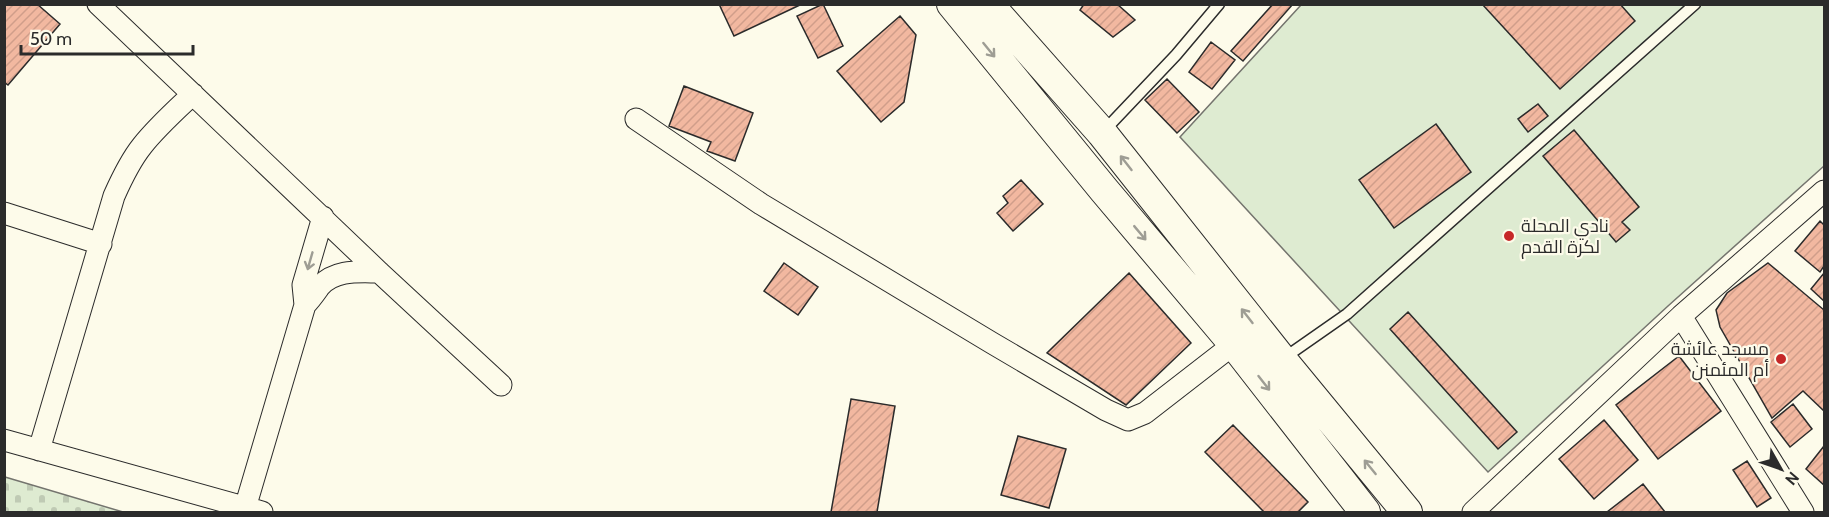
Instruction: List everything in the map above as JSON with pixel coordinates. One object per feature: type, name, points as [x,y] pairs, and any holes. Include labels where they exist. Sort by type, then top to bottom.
[{"type":"street","points":[[98,4],[501,385]]},
{"type":"street","points":[[952,4],[1234,344],[1365,513]]},
{"type":"street","points":[[988,4],[1102,133],[1407,513]]},
{"type":"street","points":[[39,450],[114,196],[125,170],[140,147],[193,94]]},
{"type":"street","points":[[636,119],[760,204],[1106,410],[1128,420],[1145,413],[1234,344]]},
{"type":"street","points":[[1473,513],[1681,316],[1824,191]]},
{"type":"street","points":[[4,213],[101,244]]},
{"type":"street","points":[[4,440],[254,510],[305,305],[303,285],[323,217]]},
{"type":"street","points":[[305,305],[321,285],[335,276],[353,272],[379,272]]},
{"type":"street","points":[[1681,316],[1803,513]]},
{"type":"lane","points":[[1102,133],[1176,55],[1219,4]]},
{"type":"lane","points":[[1282,360],[1347,314],[1695,4]]},
{"type":"green space","name":"نادي المحلة لكرة القدم","points":[[1301,5],[1824,5],[1824,166],[1488,472],[1180,137]]},
{"type":"green space","points":[[5,477],[123,512],[5,512]]},
{"type":"building","points":[[4,4],[37,4],[60,24],[8,85],[4,82]]},
{"type":"building","points":[[719,4],[802,4],[734,36]]},
{"type":"building","points":[[823,4],[843,46],[818,58],[797,16]]},
{"type":"building","points":[[1084,4],[1117,4],[1135,20],[1113,37],[1080,10]]},
{"type":"building","points":[[1273,4],[1293,4],[1243,61],[1231,51]]},
{"type":"building","points":[[1482,4],[1620,4],[1635,21],[1560,89]]},
{"type":"building","points":[[900,16],[916,35],[904,102],[881,122],[837,71]]},
{"type":"building","points":[[1211,42],[1235,60],[1212,89],[1189,72]]},
{"type":"building","points":[[1167,79],[1199,112],[1177,133],[1145,100]]},
{"type":"building","points":[[684,86],[753,113],[735,161],[707,151],[711,142],[669,126]]},
{"type":"building","points":[[1538,104],[1548,116],[1528,132],[1518,119]]},
{"type":"building","points":[[1436,124],[1471,172],[1394,228],[1359,180]]},
{"type":"building","points":[[1574,130],[1639,207],[1622,222],[1630,230],[1616,242],[1543,156]]},
{"type":"building","points":[[1021,180],[1043,204],[1013,231],[997,213],[1008,203],[1003,196]]},
{"type":"building","points":[[1820,221],[1824,225],[1824,266],[1820,272],[1795,251]]},
{"type":"building","points":[[784,263],[818,287],[798,315],[764,291]]},
{"type":"building","name":"مسجد عائشة أم المئمنن","points":[[1768,263],[1824,310],[1824,411],[1803,391],[1772,418],[1720,327],[1716,310],[1727,293]]},
{"type":"building","points":[[1129,273],[1191,343],[1126,405],[1047,353]]},
{"type":"building","points":[[1824,273],[1824,301],[1811,289]]},
{"type":"building","points":[[1408,312],[1517,432],[1498,449],[1390,329]]},
{"type":"building","points":[[1679,356],[1721,411],[1658,459],[1616,405]]},
{"type":"building","points":[[851,399],[895,406],[877,512],[831,512]]},
{"type":"building","points":[[1793,404],[1812,429],[1790,447],[1771,422]]},
{"type":"building","points":[[1604,420],[1638,460],[1594,499],[1559,459]]},
{"type":"building","points":[[1233,425],[1308,502],[1298,512],[1264,512],[1205,452]]},
{"type":"building","points":[[1018,436],[1066,449],[1049,508],[1001,495]]},
{"type":"building","points":[[1824,446],[1824,485],[1806,469]]},
{"type":"building","points":[[1747,461],[1771,498],[1757,507],[1733,470]]},
{"type":"building","points":[[1643,484],[1665,512],[1607,512]]},
{"type":"place","name":"نادي المحلة لكرة القدم","points":[[1509,236]]},
{"type":"place","name":"مسجد عائشة أم المئمنن","points":[[1781,359]]}]
